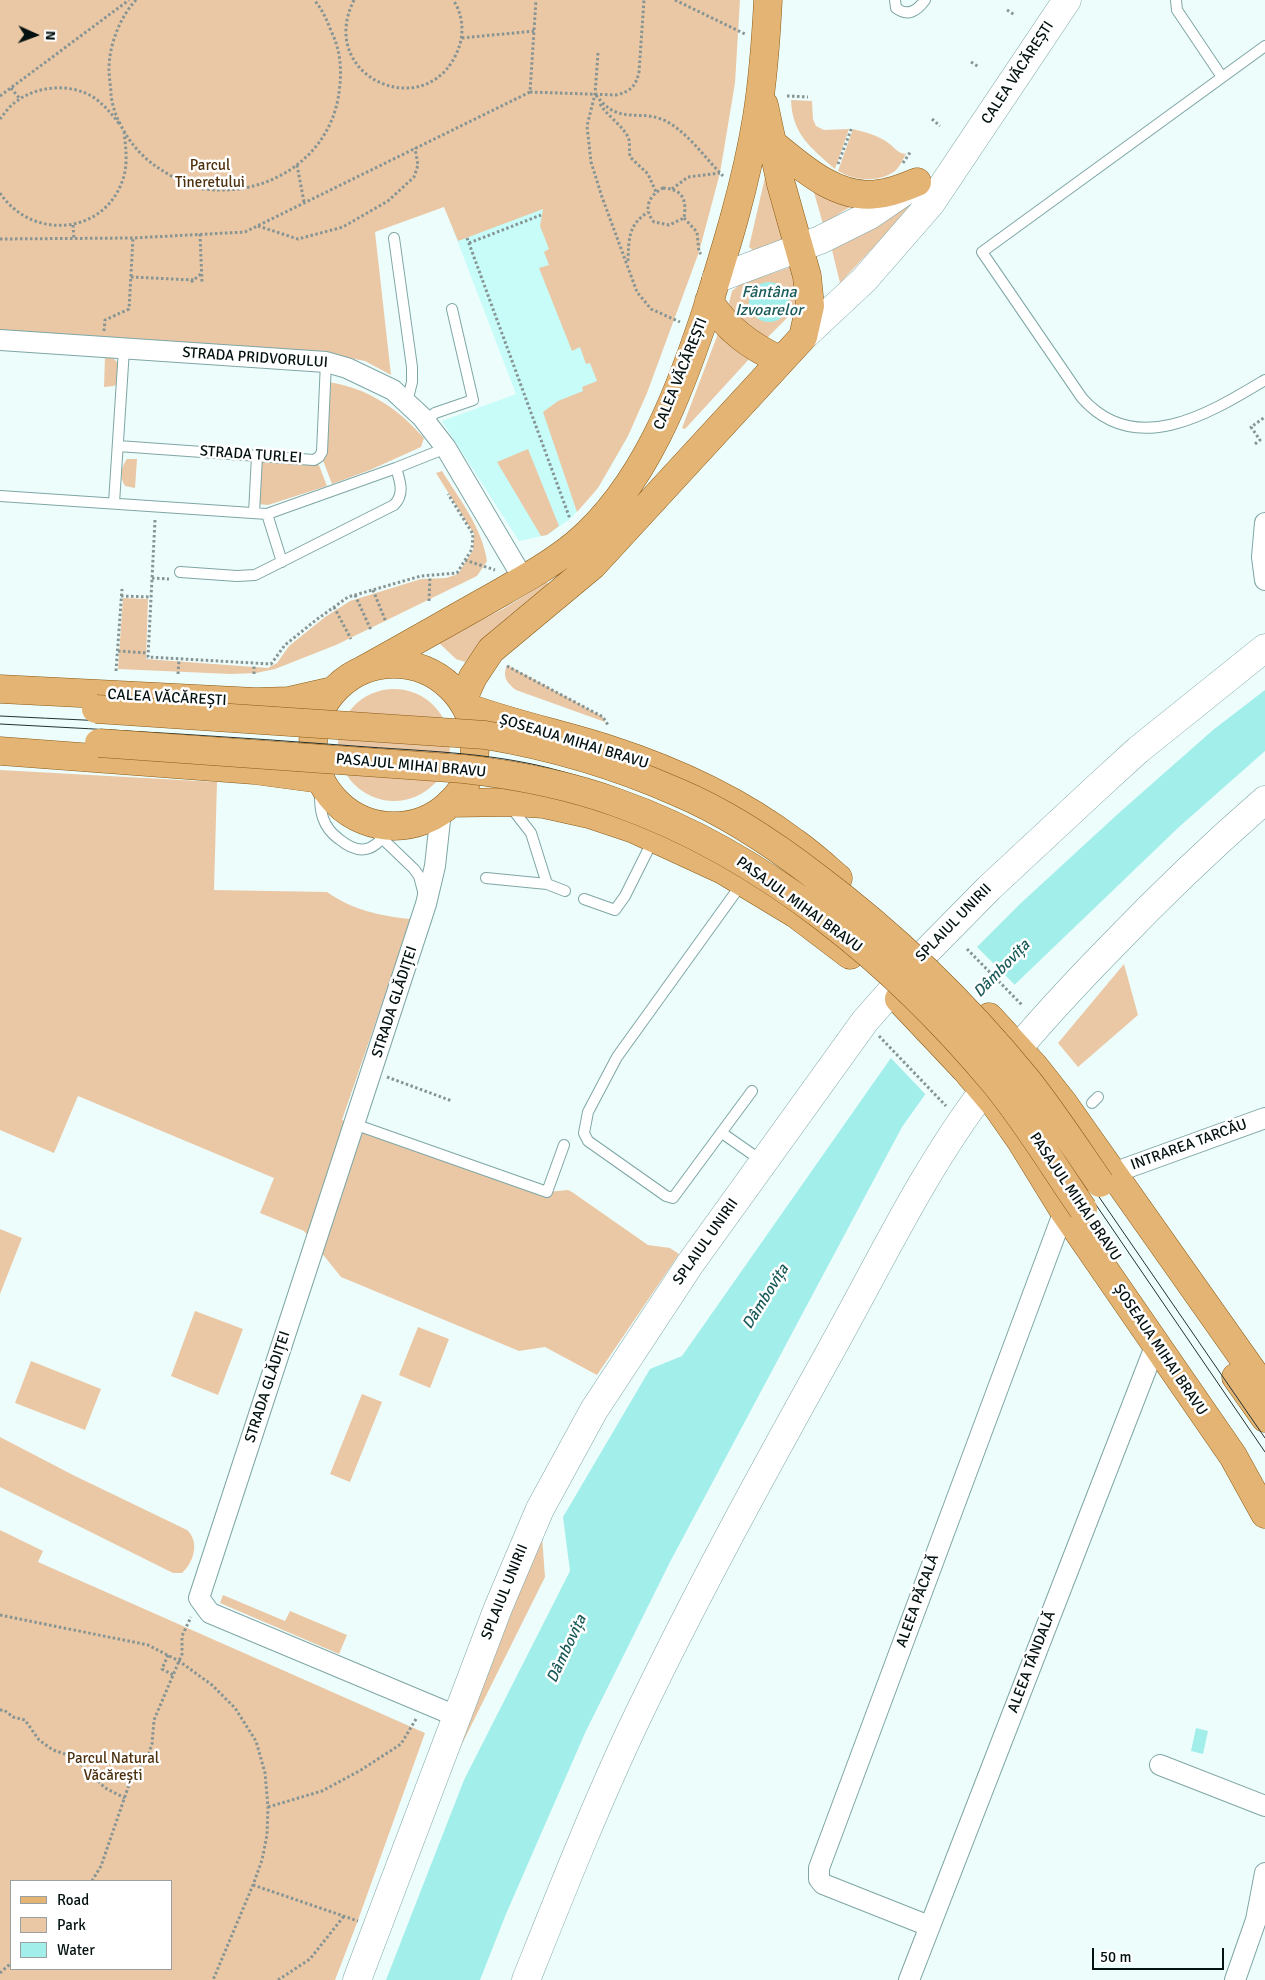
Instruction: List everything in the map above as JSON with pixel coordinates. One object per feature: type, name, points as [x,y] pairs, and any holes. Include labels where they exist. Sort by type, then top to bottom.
[{"type":"main road","points":[[768,0],[761,92],[744,181],[710,280],[719,316],[751,345],[780,360]]},
{"type":"main road","name":"CALEA VĂCĂREȘTI","points":[[464,704],[473,677],[491,650],[593,565],[780,360],[803,336],[864,280],[932,203],[1066,0]]},
{"type":"main road","points":[[761,92],[810,292],[808,319],[803,336]]},
{"type":"main road","points":[[772,143],[802,167],[847,192],[865,195],[877,194],[910,173]]},
{"type":"main road","name":"CALEA VĂCĂREȘTI","points":[[363,670],[524,580],[576,544],[601,519],[619,496],[654,442],[670,411],[690,360],[710,280],[820,240],[870,215],[910,173],[970,146]]},
{"type":"main road","name":"SPLAIUL UNIRII","points":[[357,1980],[518,1556],[568,1455],[604,1394],[657,1312],[763,1161],[862,1025],[890,990],[989,888],[1104,781],[1138,750],[1265,648]]},
{"type":"main road","points":[[388,664],[418,668],[444,681],[464,704],[473,728],[474,755],[467,780],[446,807],[426,819],[387,833],[342,807],[333,798],[321,779],[314,754],[314,732],[318,717],[324,703],[334,691],[342,683],[363,670],[388,664]]},
{"type":"main road","name":"CALEA VĂCĂREȘTI","points":[[0,689],[256,702],[289,701],[334,691]]},
{"type":"main road","name":"PASAJUL MIHAI BRAVU","points":[[0,703],[279,720],[466,733],[494,737],[555,750],[626,771],[678,792],[728,817],[778,848],[870,919],[932,975],[994,1042],[1049,1110],[1265,1418]]},
{"type":"main road","name":"ȘOSEAUA MIHAI BRAVU","points":[[464,704],[609,750],[674,774],[728,801],[796,842],[925,953],[1010,1038]]},
{"type":"main road","name":"PASAJUL MIHAI BRAVU","points":[[0,736],[280,755],[497,773],[549,783],[618,802],[666,822],[735,858],[783,888],[870,956],[914,995],[994,1083],[1018,1113],[1265,1476]]},
{"type":"main road","points":[[0,751],[254,770],[321,779]]},
{"type":"main road","points":[[526,1980],[609,1780],[661,1669],[705,1582],[903,1219],[943,1152],[984,1091],[1010,1038],[1194,864],[1265,800]]},
{"type":"main road","points":[[446,807],[506,802],[536,803],[614,822],[654,838],[705,860],[796,914],[890,990]]},
{"type":"main road","name":"ȘOSEAUA MIHAI BRAVU","points":[[890,990],[966,1070],[1021,1141],[1064,1210],[1233,1456],[1265,1514]]},
{"type":"main road","points":[[1010,1038],[1064,1104],[1265,1389]]},
{"type":"street","name":"STRADA PRIDVORULUI","points":[[0,340],[326,362],[338,364],[380,382],[407,402],[446,448],[524,580]]},
{"type":"street","points":[[1265,523],[1262,557],[1265,580]]},
{"type":"street","name":"STRADA GLĂDIȚEI","points":[[446,807],[426,904],[199,1598],[210,1613],[456,1716]]},
{"type":"street","name":"INTRAREA TARCĂU","points":[[1113,1173],[1265,1118]]},
{"type":"street","name":"ALEEA PĂCALĂ","points":[[930,1926],[823,1884],[819,1880],[819,1868],[1064,1210]]},
{"type":"street","name":"ALEEA TÂNDALĂ","points":[[909,1980],[1156,1344]]},
{"type":"street","points":[[1160,1765],[1265,1806]]},
{"type":"street","points":[[1235,1980],[1256,1920],[1265,1873]]},
{"type":"lane","points":[[895,0],[896,8],[906,13],[912,12],[925,0]]},
{"type":"lane","points":[[1176,0],[1177,10],[1222,78]]},
{"type":"lane","points":[[1265,46],[982,252],[1082,398],[1098,414],[1114,421],[1144,427],[1159,427],[1186,422],[1218,408],[1265,380]]},
{"type":"lane","points":[[394,238],[412,367],[412,382],[407,402]]},
{"type":"lane","points":[[425,421],[435,413],[472,400],[452,309]]},
{"type":"lane","points":[[114,503],[124,349]]},
{"type":"lane","name":"STRADA TURLEI","points":[[118,446],[314,460],[322,452],[326,362]]},
{"type":"lane","points":[[0,496],[267,514],[446,448]]},
{"type":"lane","points":[[254,513],[257,456]]},
{"type":"lane","points":[[180,572],[237,576],[255,575],[282,562],[394,505],[399,500],[401,492],[396,468]]},
{"type":"lane","points":[[267,514],[282,562]]},
{"type":"lane","points":[[321,779],[321,811],[326,825],[331,832],[348,846],[356,849],[368,849],[387,833],[419,876],[426,904]]},
{"type":"lane","points":[[506,802],[531,832],[547,884]]},
{"type":"lane","points":[[584,899],[615,910],[625,896],[654,838]]},
{"type":"lane","points":[[486,878],[547,884],[565,891]]},
{"type":"lane","points":[[743,882],[617,1057],[588,1112],[584,1133],[588,1141],[671,1198],[676,1196],[752,1090]]},
{"type":"lane","points":[[354,1124],[547,1192],[564,1145]]},
{"type":"lane","points":[[722,1133],[763,1161]]},
{"type":"path","points":[[0,96],[129,0]]},
{"type":"path","points":[[0,194],[8,205],[27,219],[49,226],[73,224],[94,216],[112,200],[123,179],[127,155],[124,131],[112,101],[109,68],[115,36],[130,7],[136,0]]},
{"type":"path","points":[[0,119],[12,104],[31,92],[53,87],[75,89],[95,98],[111,113],[144,158],[171,177],[203,189],[236,190],[269,182],[298,165],[320,142],[335,112],[342,80],[339,47],[323,10],[314,0]]},
{"type":"path","points":[[354,0],[348,12],[345,29],[347,46],[355,64],[370,78],[388,87],[408,89],[427,84],[444,73],[456,57],[462,38],[461,20],[453,0]]},
{"type":"path","points":[[530,92],[536,0]]},
{"type":"path","points":[[0,239],[133,238],[245,232],[530,92],[616,95],[625,93],[632,88],[637,80],[644,0]]},
{"type":"path","points":[[675,0],[746,34]]},
{"type":"path","points":[[1007,10],[1015,15]]},
{"type":"path","points":[[462,38],[534,31]]},
{"type":"path","points":[[598,53],[595,94],[587,126],[591,162],[602,197],[637,292],[651,309],[685,324]]},
{"type":"path","points":[[971,62],[979,67]]},
{"type":"path","points":[[11,88],[20,99]]},
{"type":"path","points":[[595,94],[602,103],[614,112],[655,117],[670,124],[686,136],[728,180]]},
{"type":"path","points":[[595,94],[604,110],[625,132],[629,139],[630,156],[648,174],[656,192]]},
{"type":"path","points":[[788,96],[808,97]]},
{"type":"path","points":[[932,119],[940,126]]},
{"type":"path","points":[[835,172],[852,127]]},
{"type":"path","points":[[257,226],[298,239],[343,226],[388,200],[414,177],[418,165],[415,148]]},
{"type":"path","points":[[910,173],[911,151]]},
{"type":"path","points":[[298,165],[304,202]]},
{"type":"path","points":[[672,188],[684,200],[686,208],[684,218],[676,223],[661,225],[654,222],[648,212],[647,205],[650,198],[656,192],[663,188],[672,188],[688,177],[720,173]]},
{"type":"path","points":[[628,264],[629,237],[638,218],[648,212]]},
{"type":"path","points":[[469,242],[541,214]]},
{"type":"path","points":[[684,218],[697,232],[699,252],[710,280]]},
{"type":"path","points":[[73,224],[74,239]]},
{"type":"path","points":[[200,234],[202,283]]},
{"type":"path","points":[[103,338],[105,320],[129,309],[133,238]]},
{"type":"path","points":[[467,238],[570,519]]},
{"type":"path","points":[[131,277],[192,281],[202,273]]},
{"type":"path","points":[[1255,444],[1260,440],[1251,427],[1265,417]]},
{"type":"path","points":[[156,506],[148,657],[254,665],[271,664],[285,645],[348,597],[421,576],[456,573],[472,549],[472,534],[448,494]]},
{"type":"path","points":[[465,560],[494,570]]},
{"type":"path","points":[[429,601],[430,576]]},
{"type":"path","points":[[116,671],[122,589]]},
{"type":"path","points":[[373,590],[386,622]]},
{"type":"path","points":[[355,595],[370,630]]},
{"type":"path","points":[[122,596],[151,597]]},
{"type":"path","points":[[334,607],[351,640]]},
{"type":"path","points":[[118,651],[148,653]]},
{"type":"path","points":[[178,674],[179,660]]},
{"type":"path","points":[[503,662],[603,717],[613,731]]},
{"type":"path","points":[[254,665],[254,674]]},
{"type":"path","points":[[967,949],[1022,1005]]},
{"type":"path","points":[[888,1046],[940,1100]]},
{"type":"path","points":[[372,1071],[452,1101]]},
{"type":"path","points":[[0,1615],[148,1645],[179,1661],[212,1685],[235,1708],[256,1741],[265,1773],[268,1807],[267,1835],[262,1860],[253,1885],[213,1980]]},
{"type":"path","points":[[93,1880],[101,1866],[131,1779],[148,1755],[152,1744],[154,1720],[183,1648],[181,1643],[182,1636]]},
{"type":"path","points":[[168,1655],[162,1669],[173,1675]]},
{"type":"path","points":[[268,1807],[322,1791],[361,1770],[401,1744],[426,1703]]},
{"type":"path","points":[[0,1710],[4,1710],[13,1717],[25,1720],[39,1740],[83,1766],[105,1788],[125,1798]]},
{"type":"path","points":[[253,1885],[377,1928]]},
{"type":"path","points":[[278,1980],[310,1959],[344,1916]]},
{"type":"path","points":[[0,1973],[10,1964]]},
{"type":"shaded area","points":[[549,141],[628,436],[598,488],[570,519],[547,535],[519,541],[442,421],[516,394],[436,185]]},
{"type":"green space","name":"Parcul Tineretului","points":[[0,0],[740,0],[735,83],[720,173],[699,252],[647,393],[628,436],[598,488],[577,512],[543,412],[558,401],[583,391],[582,387],[597,381],[590,363],[586,364],[580,347],[572,351],[539,268],[549,265],[544,252],[549,249],[540,226],[543,209],[458,241],[444,207],[375,232],[391,375],[365,361],[344,357],[0,335]]},
{"type":"green space","points":[[791,100],[812,101],[813,119],[816,126],[824,130],[849,129],[835,169],[804,139],[795,122]]},
{"type":"green space","points":[[853,129],[879,137],[898,151],[906,154],[897,169],[888,175],[874,179],[859,179],[838,171]]},
{"type":"green space","points":[[766,173],[788,237],[754,251],[749,247]]},
{"type":"green space","points":[[811,182],[850,207],[823,224]]},
{"type":"green space","points":[[909,203],[911,207],[840,283],[832,250]]},
{"type":"green space","points":[[796,265],[799,301],[791,314],[765,340],[736,317],[729,303],[732,291],[739,285]],"holes":[[[752,291],[788,295],[789,306],[779,319],[768,322],[749,303]]]},
{"type":"green space","points":[[719,331],[752,356],[685,429],[682,428]]},
{"type":"green space","points":[[105,356],[112,357],[118,363],[118,383],[114,386],[104,387]]},
{"type":"green space","points":[[328,382],[357,389],[382,401],[404,418],[424,438],[421,447],[370,470],[332,484],[322,458]]},
{"type":"green space","points":[[528,449],[559,526],[547,535],[541,536],[497,462]]},
{"type":"green space","points":[[260,458],[317,460],[327,486],[268,505],[257,504]]},
{"type":"green space","points":[[127,459],[137,459],[135,488],[125,486],[121,476],[123,465]]},
{"type":"green space","points":[[442,471],[475,525],[484,549],[487,561],[477,576],[336,645],[275,669],[256,673],[231,674],[118,669],[123,598],[148,599],[146,659],[268,668],[277,663],[289,646],[325,617],[350,601],[421,579],[446,578],[458,574],[473,550],[474,534],[436,473]]},
{"type":"green space","points":[[547,582],[548,584],[489,633],[465,662],[456,659],[438,642],[503,609]]},
{"type":"green space","points":[[507,665],[603,717],[605,722],[516,690],[506,679]]},
{"type":"green space","points":[[394,689],[415,693],[434,705],[446,724],[450,745],[446,766],[434,785],[415,797],[394,801],[373,797],[354,785],[342,766],[338,745],[342,724],[354,705],[373,693]]},
{"type":"green space","points":[[0,770],[217,782],[214,890],[327,892],[357,908],[388,916],[411,919],[342,1120],[547,1192],[568,1190],[648,1245],[670,1248],[679,1254],[597,1375],[545,1347],[519,1351],[341,1277],[304,1231],[260,1213],[274,1178],[78,1096],[54,1153],[0,1130]]},
{"type":"green space","points":[[1124,964],[1138,1015],[1078,1067],[1058,1043]]},
{"type":"green space","points":[[0,1229],[22,1238],[0,1294]]},
{"type":"green space","points":[[195,1311],[243,1329],[218,1395],[171,1376]]},
{"type":"green space","points":[[418,1327],[449,1339],[430,1388],[399,1375]]},
{"type":"green space","points":[[31,1361],[101,1389],[85,1430],[15,1403]]},
{"type":"green space","points":[[362,1394],[382,1402],[350,1482],[330,1474]]},
{"type":"green space","points":[[0,1437],[73,1475],[187,1530],[191,1535],[194,1546],[190,1563],[182,1573],[173,1573],[0,1487]]},
{"type":"green space","points":[[540,1509],[545,1577],[453,1762]]},
{"type":"green space","name":"Parcul Natural Văcărești","points":[[0,1530],[43,1551],[38,1562],[425,1733],[335,1980],[0,1980]]},
{"type":"green space","points":[[223,1595],[285,1621],[290,1611],[347,1635],[339,1654],[220,1603]]},
{"type":"water","name":"Fântâna Izvoarelor","points":[[773,282],[780,285],[786,291],[789,302],[788,310],[780,319],[773,322],[765,322],[758,319],[750,310],[749,298],[752,291],[761,283]]},
{"type":"water","name":"Dâmbovița","points":[[1265,690],[1265,751],[1179,827],[1006,993],[939,1075],[902,1127],[670,1562],[585,1733],[506,1914],[480,1980],[386,1980],[464,1780],[570,1571],[563,1517],[650,1369],[682,1356],[900,1045],[963,961],[1021,903],[1120,812],[1213,730]]},
{"type":"water","points":[[1196,1728],[1208,1731],[1203,1754],[1191,1751]]},
{"type":"pier","points":[[975,945],[1016,986],[941,1076],[927,1096],[889,1056],[961,959]]},
{"type":"tram line","points":[[0,716],[229,727],[449,741],[491,745],[563,761],[658,795],[689,809],[748,841],[831,899],[884,942]]},
{"type":"tram line","points":[[0,724],[133,731],[477,755],[549,768],[615,789],[679,815],[740,847],[797,885],[852,926],[904,971],[953,1020],[999,1071],[1028,1106],[1054,1143],[1265,1452]]},
{"type":"tram line","points":[[953,1011],[987,1045],[1024,1088],[1265,1438]]}]
